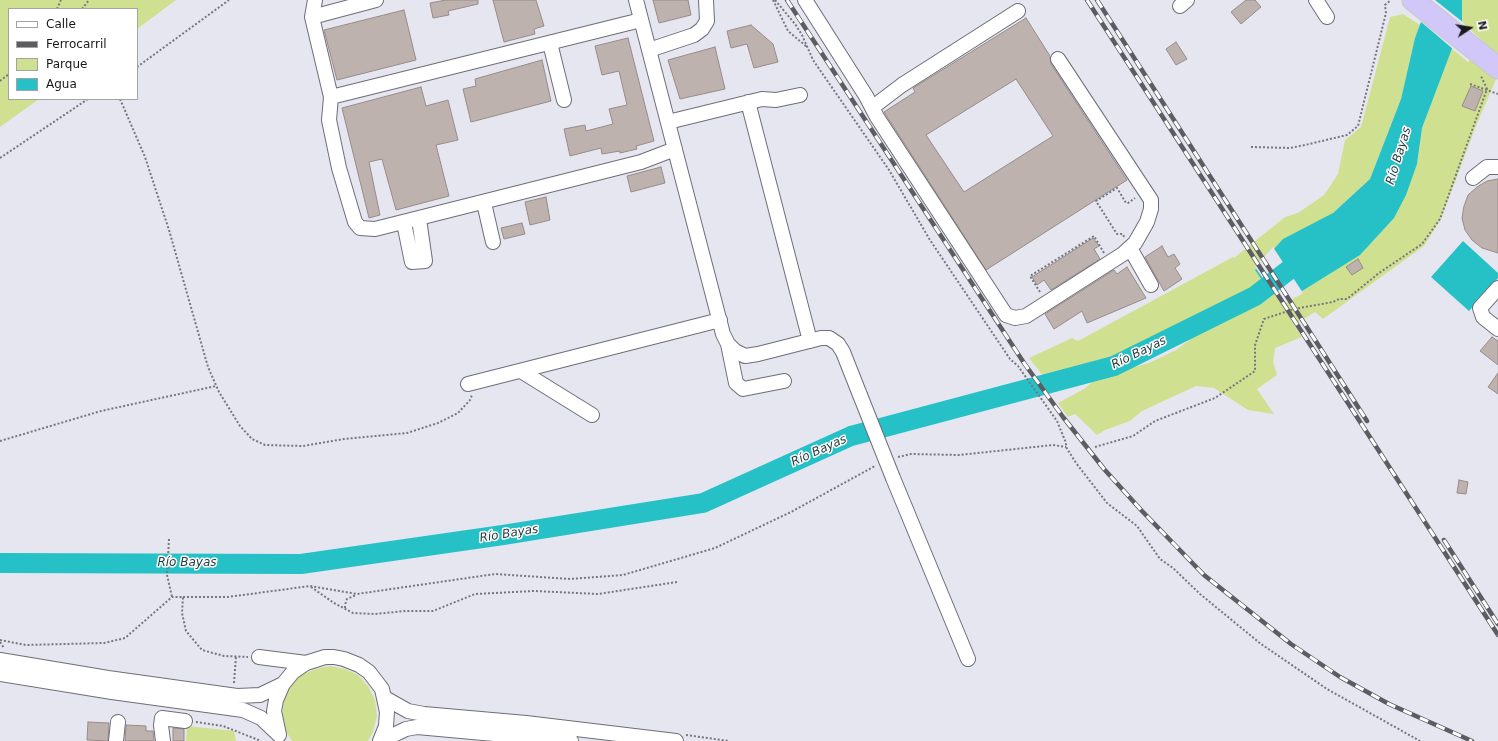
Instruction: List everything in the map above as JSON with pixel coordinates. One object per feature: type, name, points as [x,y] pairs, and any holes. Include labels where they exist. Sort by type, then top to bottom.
[{"type":"highway","points":[[1414,1],[1471,46],[1489,71]]},
{"type":"street","points":[[315,0],[312,17],[331,97],[329,120],[339,168],[355,222],[360,228],[368,230],[484,203],[641,162],[675,149]]},
{"type":"street","points":[[312,17],[376,0]]},
{"type":"street","points":[[636,0],[723,334],[728,344],[736,383],[743,389],[784,381]]},
{"type":"street","points":[[649,50],[694,35],[702,29],[707,20],[706,0]]},
{"type":"street","points":[[805,0],[872,107],[876,117],[1006,315],[1015,318],[1026,316],[1123,254],[1127,244],[1147,222],[1151,209],[1151,200],[1058,59]]},
{"type":"street","points":[[1316,0],[1326,17]]},
{"type":"street","points":[[872,107],[902,85],[1018,11]]},
{"type":"street","points":[[331,97],[641,20]]},
{"type":"street","points":[[550,43],[564,100]]},
{"type":"street","points":[[668,122],[762,99],[776,100],[800,95]]},
{"type":"street","points":[[748,102],[810,342]]},
{"type":"street","points":[[1473,178],[1487,167],[1498,167]]},
{"type":"street","points":[[484,203],[493,242]]},
{"type":"street","points":[[404,222],[412,262],[425,261],[419,219]]},
{"type":"street","points":[[1127,244],[1151,285]]},
{"type":"street","points":[[1498,288],[1480,308],[1482,317],[1498,329]]},
{"type":"street","points":[[471,383],[720,320]]},
{"type":"street","points":[[728,344],[745,356],[829,338],[838,344],[843,352],[893,478],[968,658]]},
{"type":"street","points":[[521,370],[592,415]]},
{"type":"street","points":[[259,657],[306,663]]},
{"type":"street","points":[[280,738],[274,711],[276,700],[283,684],[293,672],[306,663],[334,657],[359,665],[376,680],[385,698],[387,712],[386,726],[381,741]]},
{"type":"street","points":[[0,660],[108,678],[237,696],[260,695],[283,684]]},
{"type":"street","points":[[0,674],[112,692],[243,710],[261,718],[280,738]]},
{"type":"street","points":[[385,698],[408,711],[424,714],[526,723],[676,741]]},
{"type":"street","points":[[163,741],[161,720],[165,717],[185,721]]},
{"type":"street","points":[[116,741],[118,722]]},
{"type":"street","points":[[381,741],[406,729],[417,727],[571,741]]},
{"type":"path","points":[[83,8],[89,0]]},
{"type":"path","points":[[138,66],[229,0]]},
{"type":"path","points":[[774,0],[788,31],[807,47]]},
{"type":"path","points":[[774,0],[795,24],[813,60],[900,187],[930,240],[1010,359],[1018,366],[1057,421],[1066,443],[1066,447],[1076,463],[1107,502],[1137,526],[1160,559],[1173,568],[1200,594],[1260,644],[1327,689],[1420,741]]},
{"type":"path","points":[[1251,147],[1290,148],[1312,144],[1347,135],[1358,126],[1361,119],[1386,13],[1385,5],[1391,0]]},
{"type":"path","points":[[1095,446],[1133,436],[1155,421],[1215,398],[1256,371],[1255,345],[1264,319],[1294,309],[1333,302],[1339,298],[1347,299],[1379,273],[1422,244],[1440,219],[1487,89],[1484,80],[1489,71]]},
{"type":"path","points":[[0,81],[8,75]]},
{"type":"path","points":[[1470,84],[1498,94]]},
{"type":"path","points":[[0,158],[87,100]]},
{"type":"path","points":[[120,100],[145,157],[169,230],[208,367],[216,386],[240,426],[252,439],[265,445],[303,446],[344,439],[407,433],[432,425],[458,413],[470,400],[471,383]]},
{"type":"path","points":[[1127,244],[1123,234],[1117,234],[1096,201],[1117,188],[1126,203],[1128,203],[1138,192]]},
{"type":"path","points":[[1042,295],[1030,276],[1094,236],[1106,255]]},
{"type":"path","points":[[0,441],[101,412],[216,386]]},
{"type":"path","points":[[895,457],[911,454],[959,455],[1053,445],[1066,447]]},
{"type":"path","points":[[0,640],[26,645],[104,643],[125,638],[172,597],[228,597],[310,586],[357,594],[495,574],[570,578],[622,575],[715,548],[791,512],[877,465]]},
{"type":"path","points":[[169,539],[168,573],[172,597]]},
{"type":"path","points":[[310,586],[353,613],[375,614],[405,611],[433,611],[475,594],[534,591],[598,594],[677,582]]},
{"type":"path","points":[[346,609],[345,605],[347,599],[357,594]]},
{"type":"path","points":[[183,597],[182,613],[186,631],[202,650],[212,654],[259,657]]},
{"type":"path","points":[[231,688],[236,678],[236,656]]},
{"type":"path","points":[[185,721],[223,726],[261,741]]},
{"type":"green space","points":[[0,0],[176,0],[138,28],[138,8],[8,8],[8,100],[38,100],[0,127]]},
{"type":"green space","points":[[1462,0],[1498,0],[1498,55],[1462,22]]},
{"type":"green space","points":[[1403,14],[1420,25],[1415,39],[1401,99],[1370,179],[1333,213],[1256,270],[1262,280],[1286,301],[1324,277],[1417,164],[1422,128],[1451,48],[1468,62],[1472,58],[1497,77],[1476,126],[1441,219],[1424,246],[1323,319],[1315,312],[1294,325],[1302,337],[1275,348],[1273,362],[1277,375],[1257,389],[1274,414],[1248,410],[1214,388],[1196,386],[1142,411],[1130,421],[1105,430],[1097,435],[1075,414],[1068,417],[1058,403],[1084,389],[1098,377],[1149,363],[1176,350],[1192,338],[1185,331],[1162,338],[1104,364],[1044,377],[1029,358],[1072,338],[1078,341],[1233,257],[1234,258],[1285,217],[1298,213],[1324,195],[1338,174],[1345,140],[1361,127],[1390,17]]},
{"type":"green space","points":[[330,666],[345,669],[358,675],[368,686],[375,700],[377,716],[373,732],[368,741],[292,741],[285,730],[282,715],[284,700],[291,686],[301,675],[315,669]]},
{"type":"green space","points":[[187,726],[234,731],[236,741],[186,741]]},
{"type":"water","points":[[1429,0],[1462,0],[1462,22],[1422,128],[1417,164],[1406,195],[1394,218],[1360,255],[1286,301],[1262,280],[1255,270],[1283,239],[1333,213],[1370,179],[1401,99],[1415,38]]},
{"type":"water","points":[[1463,241],[1498,273],[1498,278],[1469,311],[1431,277]]},
{"type":"pier","points":[[1427,0],[1435,0],[1464,23],[1453,49],[1420,21]]},
{"type":"pier","points":[[1273,247],[1303,293],[1286,303],[1273,293],[1255,267]]},
{"type":"building","points":[[446,0],[478,0],[478,4],[448,11],[449,15],[433,18],[430,3]]},
{"type":"building","points":[[493,0],[536,0],[544,26],[534,29],[535,34],[504,42]]},
{"type":"building","points":[[653,0],[688,0],[691,15],[659,23]]},
{"type":"building","points":[[1246,0],[1255,0],[1261,7],[1241,24],[1231,12]]},
{"type":"building","points":[[404,10],[416,60],[337,80],[324,30]]},
{"type":"building","points":[[1026,18],[1050,56],[1051,64],[1127,180],[986,270],[884,112],[915,92],[913,88]],"holes":[[[1016,79],[1053,136],[964,192],[926,135]]]},
{"type":"building","points":[[751,25],[773,44],[778,62],[754,68],[747,44],[731,48],[727,31]]},
{"type":"building","points":[[628,38],[654,141],[636,146],[637,149],[620,153],[620,151],[602,154],[601,148],[570,156],[564,129],[585,125],[586,131],[613,124],[609,109],[627,105],[619,71],[602,75],[595,46]]},
{"type":"building","points":[[1176,42],[1187,59],[1176,65],[1166,49]]},
{"type":"building","points":[[715,47],[725,89],[680,99],[668,60]]},
{"type":"building","points":[[542,60],[551,101],[471,122],[463,89],[476,86],[475,79]]},
{"type":"building","points":[[1471,86],[1483,91],[1475,111],[1462,106]]},
{"type":"building","points":[[421,87],[426,106],[448,100],[458,140],[436,145],[449,196],[396,210],[382,159],[369,162],[380,215],[369,218],[342,108]]},
{"type":"building","points":[[661,167],[665,183],[631,192],[627,176]]},
{"type":"building","points":[[1498,179],[1498,253],[1482,248],[1472,240],[1465,230],[1462,218],[1468,195],[1487,181]]},
{"type":"building","points":[[546,197],[550,220],[530,225],[525,202]]},
{"type":"building","points":[[522,223],[525,234],[504,239],[501,228]]},
{"type":"building","points":[[1093,238],[1099,246],[1094,249],[1100,259],[1051,290],[1044,280],[1037,285],[1032,277]]},
{"type":"building","points":[[1162,246],[1168,257],[1174,254],[1180,264],[1175,268],[1182,279],[1164,291],[1145,257]]},
{"type":"building","points":[[1358,259],[1363,268],[1352,275],[1346,267]]},
{"type":"building","points":[[1127,267],[1146,298],[1087,323],[1082,311],[1054,329],[1045,314],[1114,270],[1117,274]]},
{"type":"building","points":[[1492,337],[1498,341],[1498,365],[1480,351]]},
{"type":"building","points":[[1498,373],[1498,394],[1488,387]]},
{"type":"building","points":[[1459,480],[1468,482],[1466,494],[1457,493]]},
{"type":"building","points":[[88,722],[109,723],[108,741],[87,740]]},
{"type":"building","points":[[126,725],[146,726],[146,731],[153,731],[154,741],[125,741]]},
{"type":"building","points":[[173,728],[184,729],[184,741],[173,741]]},
{"type":"waterway","name":"Río Bayas","points":[[0,563],[301,564],[503,535],[703,503],[851,436],[1114,366],[1255,296],[1290,269]]},
{"type":"railway","points":[[787,0],[1024,363],[1063,417],[1104,469],[1142,511],[1204,575],[1291,644],[1340,677],[1389,704],[1472,741]]},
{"type":"railway","points":[[1087,0],[1498,635]]},
{"type":"railway","points":[[1097,0],[1367,421]]},
{"type":"railway","points":[[1444,540],[1498,624]]}]
